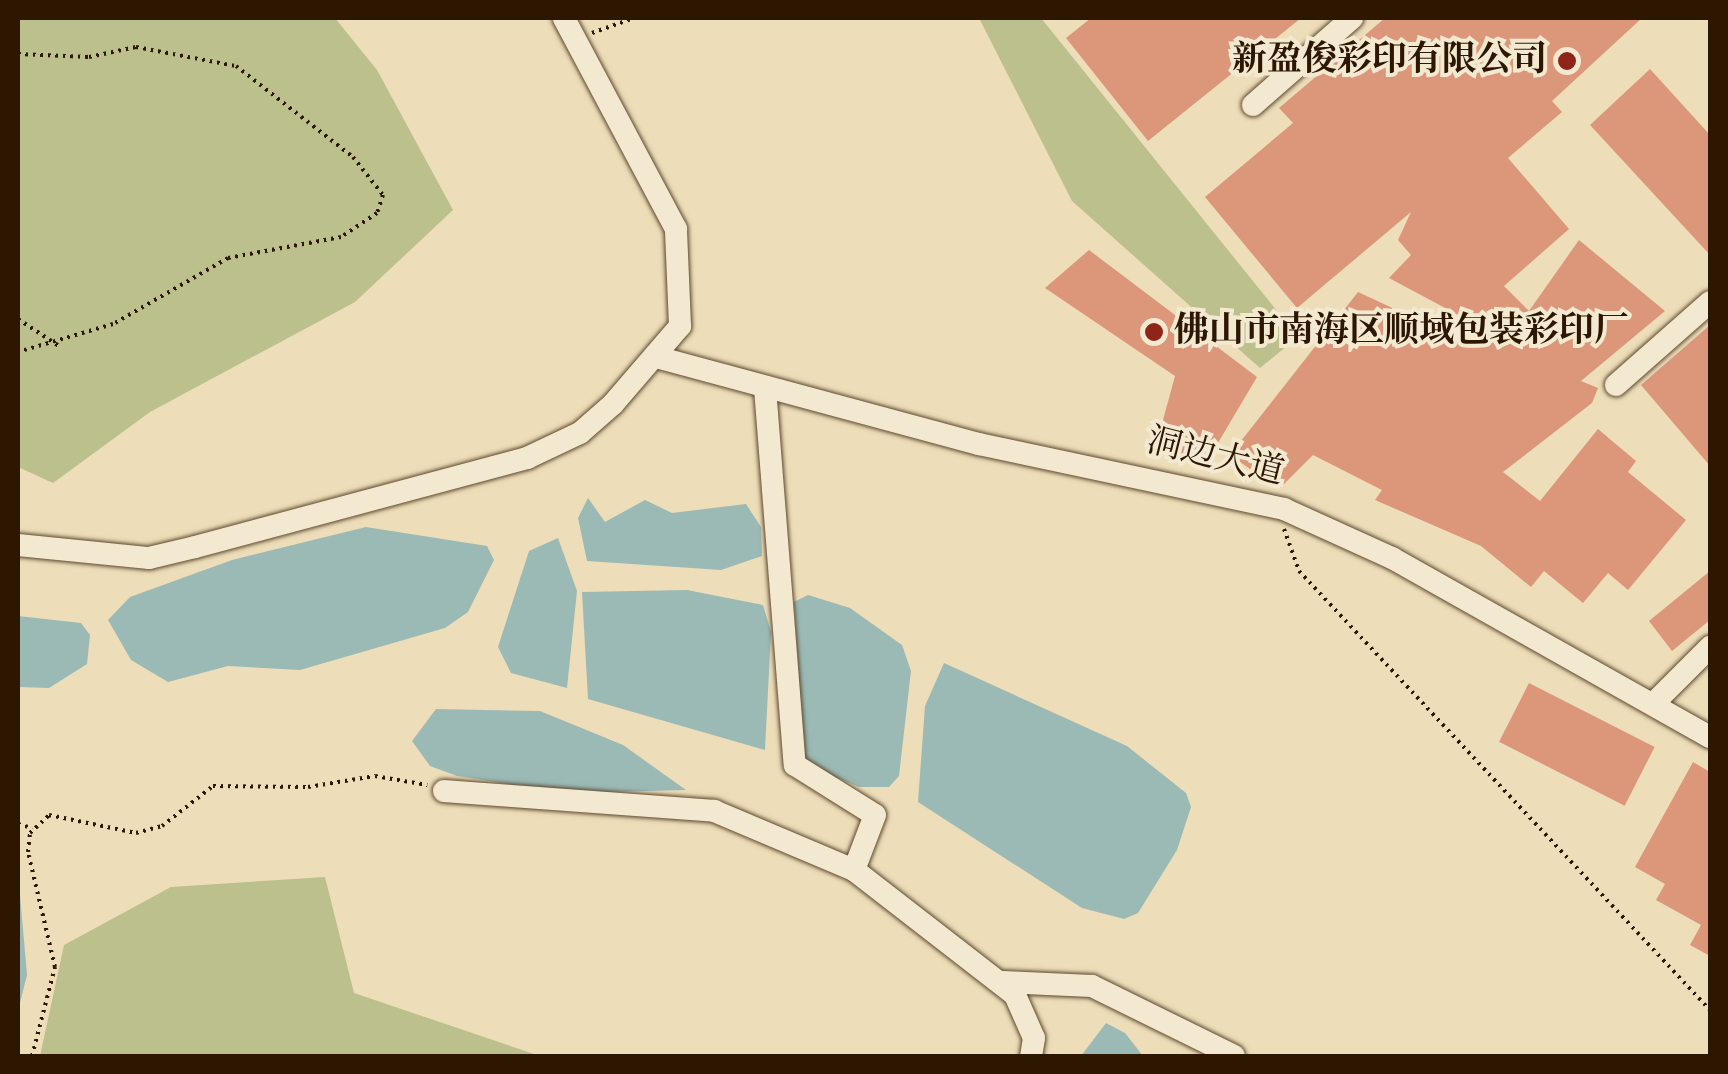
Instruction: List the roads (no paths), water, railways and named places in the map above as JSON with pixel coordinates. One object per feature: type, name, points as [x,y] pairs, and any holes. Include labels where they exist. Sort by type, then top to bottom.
[{"type":"street","points":[[18,545],[149,558],[473,476],[580,434],[660,358],[680,326],[676,229],[564,18]]},
{"type":"street","points":[[1253,105],[1352,18]]},
{"type":"street","points":[[1616,385],[1710,302]]},
{"type":"street","name":"洞边大道","points":[[660,358],[765,388],[1284,509],[1392,558],[1710,737]]},
{"type":"street","points":[[765,388],[795,765],[875,815],[854,870]]},
{"type":"street","points":[[1653,704],[1710,648]]},
{"type":"street","points":[[444,791],[714,811],[854,870],[1003,982],[1034,1038],[1031,1056]]},
{"type":"street","points":[[1003,982],[1092,986],[1234,1056]]},
{"type":"water","points":[[588,498],[605,522],[645,500],[672,513],[746,504],[761,527],[762,556],[721,570],[587,561],[578,518]]},
{"type":"water","points":[[366,527],[487,546],[494,560],[468,612],[445,628],[300,670],[228,666],[168,682],[131,660],[108,620],[130,597],[232,560]]},
{"type":"water","points":[[558,538],[577,591],[567,688],[511,673],[498,647],[529,551]]},
{"type":"water","points":[[687,590],[763,605],[771,632],[765,750],[588,699],[582,592]]},
{"type":"water","points":[[808,595],[850,608],[902,645],[911,671],[899,776],[889,787],[859,787],[804,764],[794,602]]},
{"type":"water","points":[[18,616],[81,623],[90,635],[87,664],[49,688],[18,687]]},
{"type":"water","points":[[944,663],[1127,746],[1186,793],[1191,807],[1177,850],[1138,913],[1124,919],[1082,908],[918,802],[925,706]]},
{"type":"water","points":[[436,709],[540,711],[623,745],[686,790],[566,793],[457,776],[430,766],[412,741]]},
{"type":"water","points":[[18,872],[27,975],[18,1011]]},
{"type":"water","points":[[1106,1023],[1125,1033],[1143,1056],[1081,1056]]},
{"type":"place","name":"新盈俊彩印有限公司","points":[[1567,61]]},
{"type":"place","name":"佛山市南海区顺域包装彩印厂","points":[[1154,332]]}]
